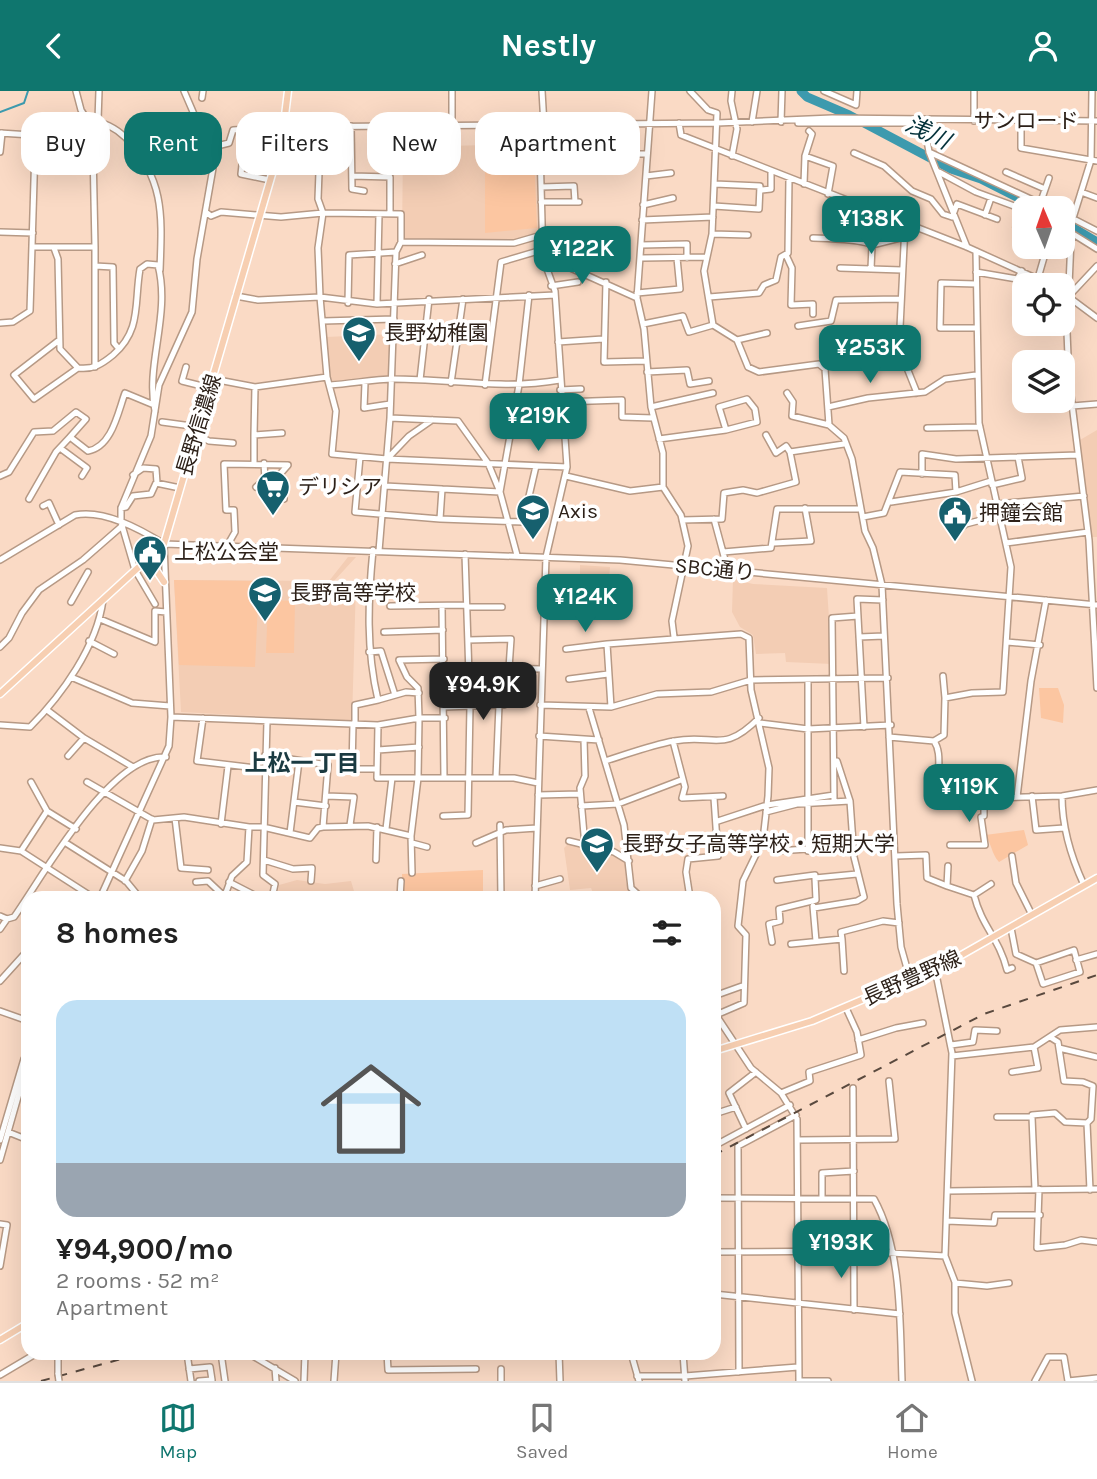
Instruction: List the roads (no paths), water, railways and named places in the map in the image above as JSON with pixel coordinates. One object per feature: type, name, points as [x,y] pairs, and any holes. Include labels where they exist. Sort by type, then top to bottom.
[{"type":"main road","name":"長野信濃線","points":[[286,112],[288,91]]},
{"type":"main road","name":"長野信濃線","points":[[164,544],[271,175]]},
{"type":"main road","points":[[0,694],[164,544]]},
{"type":"main road","points":[[137,569],[148,565],[154,567],[164,582]]},
{"type":"main road","name":"長野豊野線","points":[[721,1048],[846,1008],[935,969],[995,938],[1097,878]]},
{"type":"main road","points":[[0,1340],[21,1327]]},
{"type":"street","points":[[76,91],[82,112]]},
{"type":"street","points":[[98,112],[99,91]]},
{"type":"street","points":[[184,91],[193,112]]},
{"type":"street","points":[[452,91],[452,112]]},
{"type":"street","points":[[542,91],[543,112]]},
{"type":"street","points":[[652,91],[642,220],[642,258],[637,296],[643,324],[651,407],[659,439],[663,487],[682,520],[688,546],[672,621],[674,638]]},
{"type":"street","points":[[692,92],[703,95],[703,91]]},
{"type":"street","points":[[732,91],[730,101],[736,123],[732,156]]},
{"type":"street","points":[[752,122],[757,91]]},
{"type":"street","points":[[781,122],[782,91]]},
{"type":"street","points":[[824,91],[856,105],[857,91]]},
{"type":"street","points":[[974,91],[974,121]]},
{"type":"street","points":[[1075,212],[1094,160],[1092,91]]},
{"type":"street","points":[[692,92],[708,110],[717,113],[718,123],[712,234],[704,271],[713,325]]},
{"type":"street","points":[[781,122],[832,118],[924,122]]},
{"type":"street","points":[[1021,121],[1021,148],[1094,160]]},
{"type":"street","name":"サンロード","points":[[924,122],[1094,121]]},
{"type":"street","points":[[640,123],[781,122],[848,126],[924,122]]},
{"type":"street","points":[[924,122],[930,153],[967,247]]},
{"type":"street","points":[[679,123],[681,135],[905,225],[967,247],[1026,273]]},
{"type":"street","points":[[110,127],[122,134],[153,174],[161,211],[162,309],[154,405],[156,414]]},
{"type":"street","points":[[222,145],[229,143],[233,130],[236,130]]},
{"type":"street","points":[[804,184],[805,156],[812,134],[809,131]]},
{"type":"street","points":[[0,152],[1,133],[35,138],[30,311],[13,322],[0,323]]},
{"type":"street","points":[[854,153],[884,166],[912,191],[931,199],[943,214],[952,217],[957,204],[997,219]]},
{"type":"street","points":[[930,153],[1023,196]]},
{"type":"street","points":[[640,154],[647,154]]},
{"type":"street","points":[[805,156],[833,166],[828,194]]},
{"type":"street","points":[[937,170],[991,198],[1012,205]]},
{"type":"street","points":[[761,190],[771,189],[771,171]]},
{"type":"street","points":[[646,176],[671,173]]},
{"type":"street","points":[[1006,173],[1045,189]]},
{"type":"street","points":[[94,175],[95,367]]},
{"type":"street","points":[[155,604],[137,569],[122,524],[121,508],[151,436],[159,385],[192,312],[197,259],[212,175]]},
{"type":"street","points":[[247,175],[270,180]]},
{"type":"street","points":[[319,175],[318,199],[323,212],[318,248],[327,377],[336,411],[332,454],[387,460],[567,467]]},
{"type":"street","points":[[535,891],[546,557],[567,467],[555,295],[543,258],[545,234],[541,175]]},
{"type":"street","points":[[364,191],[352,189],[352,176],[390,177],[390,212]]},
{"type":"street","points":[[709,297],[759,293],[764,285],[775,283],[781,257],[788,253],[789,178]]},
{"type":"street","points":[[1043,196],[1049,178]]},
{"type":"street","points":[[714,206],[759,209],[761,190],[760,186],[715,184]]},
{"type":"street","points":[[541,187],[575,186],[577,202],[541,202]]},
{"type":"street","points":[[1081,192],[1097,198]]},
{"type":"street","points":[[643,205],[673,198]]},
{"type":"street","points":[[985,215],[991,198]]},
{"type":"street","points":[[207,213],[211,216],[221,212],[281,217],[323,212],[401,214],[401,242],[396,252],[396,303],[385,486],[368,601],[369,652],[377,699]]},
{"type":"street","points":[[377,304],[379,214]]},
{"type":"street","points":[[642,220],[713,217]]},
{"type":"street","points":[[1075,219],[1097,231]]},
{"type":"street","points":[[905,225],[899,348],[917,393]]},
{"type":"street","points":[[0,232],[33,233]]},
{"type":"street","points":[[401,242],[514,243],[545,234],[572,236]]},
{"type":"street","points":[[712,234],[748,235]]},
{"type":"street","points":[[1075,236],[1097,249]]},
{"type":"street","points":[[813,238],[849,243],[865,241],[872,245],[904,237]]},
{"type":"street","points":[[641,245],[687,244],[687,258]]},
{"type":"street","points":[[871,269],[872,245]]},
{"type":"street","points":[[33,247],[95,247]]},
{"type":"street","points":[[54,248],[58,259],[58,341],[60,349],[78,368]]},
{"type":"street","points":[[545,249],[555,261],[637,296],[680,289],[677,258]]},
{"type":"street","points":[[485,385],[500,262],[545,249]]},
{"type":"street","points":[[945,698],[972,693],[1003,692],[1007,642],[1005,622],[1011,567],[980,427],[976,375],[976,251]]},
{"type":"street","points":[[348,303],[349,255],[396,252]]},
{"type":"street","points":[[396,264],[422,255]]},
{"type":"street","points":[[786,255],[792,268],[791,305],[813,304],[813,314]]},
{"type":"street","points":[[642,258],[706,257]]},
{"type":"street","points":[[58,341],[14,375],[34,399],[78,368],[95,367],[127,341],[138,313],[140,269],[158,265],[160,273]]},
{"type":"street","points":[[95,266],[113,267],[114,343],[119,349]]},
{"type":"street","points":[[1075,290],[1097,266]]},
{"type":"street","points":[[839,268],[902,270]]},
{"type":"street","points":[[976,272],[1017,279],[1021,271]]},
{"type":"street","points":[[551,286],[578,282]]},
{"type":"street","points":[[606,282],[604,362],[646,361]]},
{"type":"street","points":[[976,284],[942,283],[940,328],[977,328]]},
{"type":"street","points":[[500,492],[516,408],[528,295]]},
{"type":"street","points":[[236,296],[258,300],[322,298],[348,303],[377,304],[429,299],[555,295]]},
{"type":"street","points":[[798,325],[831,321],[836,300],[876,297],[900,299]]},
{"type":"street","points":[[421,380],[429,299]]},
{"type":"street","points":[[451,383],[463,299]]},
{"type":"street","points":[[1075,302],[1095,317],[1097,306]]},
{"type":"street","points":[[643,324],[684,316],[689,332],[713,325],[737,340],[748,367],[759,372],[819,364],[825,369],[829,425]]},
{"type":"street","points":[[325,321],[394,319]]},
{"type":"street","points":[[737,340],[767,333]]},
{"type":"street","points":[[558,342],[603,339]]},
{"type":"street","points":[[186,367],[182,381],[210,388]]},
{"type":"street","points":[[647,372],[687,370],[690,384],[709,381]]},
{"type":"street","points":[[828,407],[868,398],[917,393],[945,379],[976,375]]},
{"type":"street","points":[[213,379],[254,387],[327,377]]},
{"type":"street","points":[[330,385],[391,378],[485,385],[519,385],[560,380]]},
{"type":"street","points":[[365,383],[364,408],[390,404]]},
{"type":"street","points":[[254,387],[254,463]]},
{"type":"street","points":[[560,390],[581,389]]},
{"type":"street","points":[[69,437],[88,451],[93,451],[110,435],[125,393],[154,405]]},
{"type":"street","points":[[651,407],[713,393]]},
{"type":"street","points":[[787,393],[793,402],[792,416],[829,425],[844,438],[852,459],[861,509],[882,585],[899,923],[910,979]]},
{"type":"street","points":[[659,439],[726,431],[757,422],[755,409],[747,399],[719,407],[726,431]]},
{"type":"street","points":[[562,403],[622,400],[622,417],[653,418]]},
{"type":"street","points":[[1075,406],[1097,404]]},
{"type":"street","points":[[512,431],[531,433],[530,410],[516,408]]},
{"type":"street","points":[[0,476],[9,473],[34,432],[53,431],[76,412],[86,419],[60,448],[29,499]]},
{"type":"street","points":[[1073,413],[1096,605],[1097,688]]},
{"type":"street","points":[[390,418],[458,421],[488,463],[500,492],[517,555]]},
{"type":"street","points":[[387,460],[409,436],[432,420]]},
{"type":"street","points":[[162,422],[199,427]]},
{"type":"street","points":[[927,428],[980,427]]},
{"type":"street","points":[[254,435],[282,433]]},
{"type":"street","points":[[197,435],[209,441],[233,443]]},
{"type":"street","points":[[682,520],[722,519],[724,493],[743,490],[757,493],[796,482],[790,452],[786,446],[775,453],[766,435]]},
{"type":"street","points":[[790,452],[844,443]]},
{"type":"street","points":[[60,448],[87,468],[82,476]]},
{"type":"street","points":[[922,474],[922,454],[956,459],[1079,455]]},
{"type":"street","points":[[360,457],[355,512],[440,519],[523,522],[536,466]]},
{"type":"street","points":[[891,502],[1022,478],[1018,457]]},
{"type":"street","points":[[256,487],[265,479],[264,463]]},
{"type":"street","points":[[227,546],[235,532],[234,510],[226,510],[224,464],[288,465],[281,473],[284,499]]},
{"type":"street","points":[[121,508],[126,506],[132,496],[152,494],[157,483],[156,470],[143,468],[133,475]]},
{"type":"street","points":[[863,517],[884,513],[891,502],[900,472],[955,475],[956,492]]},
{"type":"street","points":[[566,476],[630,491],[663,487]]},
{"type":"street","points":[[157,483],[180,488]]},
{"type":"street","points":[[385,486],[500,492]]},
{"type":"street","points":[[440,519],[442,489]]},
{"type":"street","points":[[998,504],[1084,496]]},
{"type":"street","points":[[43,506],[49,503],[59,525]]},
{"type":"street","points":[[774,543],[811,541],[805,508]]},
{"type":"street","points":[[723,552],[771,548],[774,543],[777,509],[861,509]]},
{"type":"street","points":[[0,560],[75,515],[87,513],[122,524],[164,544],[171,717],[166,757],[103,891]]},
{"type":"street","points":[[956,531],[966,524],[1000,515]]},
{"type":"street","points":[[714,519],[727,559],[728,571]]},
{"type":"street","points":[[0,647],[9,638],[22,613],[39,590],[83,560],[122,524]]},
{"type":"street","points":[[1006,543],[1088,532]]},
{"type":"street","points":[[1089,540],[1097,539]]},
{"type":"street","name":"SBC通り","points":[[164,544],[517,555],[684,566],[1096,605]]},
{"type":"street","points":[[443,817],[468,815],[472,667],[468,639],[465,554]]},
{"type":"street","points":[[71,603],[88,572]]},
{"type":"street","points":[[864,727],[857,599],[883,600]]},
{"type":"street","points":[[0,726],[30,727],[47,710],[71,677],[100,619],[103,600]]},
{"type":"street","points":[[1017,797],[1031,681],[1040,645],[1046,600]]},
{"type":"street","points":[[390,606],[502,607]]},
{"type":"street","points":[[442,606],[444,778]]},
{"type":"street","points":[[100,619],[155,642],[155,611],[166,612]]},
{"type":"street","points":[[834,798],[835,681],[832,618],[858,616]]},
{"type":"street","points":[[384,632],[443,630]]},
{"type":"street","points":[[566,649],[674,638],[741,634],[749,638],[751,680],[769,768],[766,809],[763,840],[741,890],[738,926],[746,935],[742,986],[744,1003],[721,1013]]},
{"type":"street","points":[[859,637],[884,636]]},
{"type":"street","points":[[468,639],[511,639],[509,668]]},
{"type":"street","points":[[89,641],[114,655]]},
{"type":"street","points":[[1007,642],[1040,645]]},
{"type":"street","points":[[607,644],[611,707]]},
{"type":"street","points":[[369,652],[381,651],[395,695]]},
{"type":"street","points":[[412,873],[411,836],[418,778],[419,693],[416,682],[407,677],[399,660],[444,659]]},
{"type":"street","points":[[444,667],[541,669]]},
{"type":"street","points":[[445,707],[504,705],[500,685],[480,680],[472,667]]},
{"type":"street","points":[[569,679],[608,674]]},
{"type":"street","points":[[889,737],[934,741],[944,735],[943,676]]},
{"type":"street","points":[[71,677],[132,703],[170,706]]},
{"type":"street","points":[[540,705],[611,707],[657,694],[711,692],[751,680],[835,681],[888,678]]},
{"type":"street","points":[[808,681],[808,851]]},
{"type":"street","points":[[377,769],[352,769],[355,705],[395,695],[419,693]]},
{"type":"street","points":[[496,778],[499,705]]},
{"type":"street","points":[[589,708],[618,804],[629,861],[631,888],[634,891]]},
{"type":"street","points":[[47,710],[84,738],[133,767]]},
{"type":"street","points":[[171,717],[378,725],[419,718],[445,718]]},
{"type":"street","points":[[203,718],[197,761],[265,769]]},
{"type":"street","points":[[759,720],[808,729],[891,726]]},
{"type":"street","points":[[605,761],[673,741],[730,739],[743,735],[759,720]]},
{"type":"street","points":[[267,721],[262,827],[263,875],[275,884],[274,891]]},
{"type":"street","points":[[378,725],[377,778],[496,778],[538,783]]},
{"type":"street","points":[[539,736],[599,740]]},
{"type":"street","points":[[68,756],[84,738]]},
{"type":"street","points":[[584,739],[584,776],[580,794],[585,846]]},
{"type":"street","points":[[673,741],[681,765],[681,780],[685,786],[682,798],[723,796]]},
{"type":"street","points":[[934,741],[939,748],[942,792],[984,798],[1062,796],[1097,790]]},
{"type":"street","points":[[378,750],[419,747]]},
{"type":"street","points":[[265,755],[328,765],[323,827]]},
{"type":"street","points":[[33,891],[104,791],[133,767],[153,757],[166,757]]},
{"type":"street","points":[[772,942],[769,924],[780,921],[779,909],[857,901],[864,897],[857,874],[850,801],[835,758]]},
{"type":"street","points":[[290,833],[299,761]]},
{"type":"street","points":[[221,824],[228,766]]},
{"type":"street","points":[[386,829],[392,778]]},
{"type":"street","points":[[581,806],[618,804],[681,780]]},
{"type":"street","points":[[31,782],[47,811],[76,829]]},
{"type":"street","points":[[87,782],[152,819],[175,818],[262,827],[310,838],[318,828],[350,825],[377,827],[411,836]]},
{"type":"street","points":[[538,795],[580,794]]},
{"type":"street","points":[[326,796],[354,797],[350,825]]},
{"type":"street","points":[[1032,796],[1035,830],[1064,828]]},
{"type":"street","points":[[1062,796],[1064,828],[1072,860],[1084,885]]},
{"type":"street","points":[[689,891],[686,872],[688,859],[718,856],[718,821],[714,798]]},
{"type":"street","points":[[718,821],[808,800],[834,798],[850,801]]},
{"type":"street","points":[[950,845],[985,845],[981,817],[984,816],[984,798]]},
{"type":"street","points":[[294,802],[326,806]]},
{"type":"street","points":[[21,851],[47,811]]},
{"type":"street","points":[[175,818],[181,868],[208,870]]},
{"type":"street","points":[[125,881],[142,851],[152,819]]},
{"type":"street","points":[[500,825],[501,891]]},
{"type":"street","points":[[226,891],[232,876],[247,862],[249,827]]},
{"type":"street","points":[[376,860],[377,827]]},
{"type":"street","points":[[476,843],[500,833],[537,828]]},
{"type":"street","points":[[569,841],[614,852],[629,861]]},
{"type":"street","points":[[66,843],[125,881],[134,891]]},
{"type":"street","points":[[412,843],[427,847]]},
{"type":"street","points":[[777,851],[853,846]]},
{"type":"street","points":[[0,848],[21,851],[83,891]]},
{"type":"street","points":[[896,856],[926,855],[927,878],[974,895]]},
{"type":"street","points":[[1012,856],[1016,883],[1032,915]]},
{"type":"street","points":[[264,860],[293,869],[312,868],[311,881]]},
{"type":"street","points":[[947,886],[948,866]]},
{"type":"street","points":[[815,879],[857,874]]},
{"type":"street","points":[[777,880],[815,875],[816,900],[813,905],[816,941]]},
{"type":"street","points":[[535,886],[560,879]]},
{"type":"street","points":[[196,881],[208,881],[218,891]]},
{"type":"street","points":[[400,891],[401,881]]},
{"type":"street","points":[[229,882],[246,891]]},
{"type":"street","points":[[974,895],[991,884]]},
{"type":"street","points":[[974,895],[982,923],[1001,947],[1007,969],[1012,968]]},
{"type":"street","points":[[0,929],[21,908]]},
{"type":"street","points":[[0,916],[7,919]]},
{"type":"street","points":[[844,971],[841,932],[883,921],[899,923]]},
{"type":"street","points":[[1010,927],[1016,954],[1036,963],[1074,950],[1080,972],[1042,983],[1036,963]]},
{"type":"street","points":[[791,944],[842,939]]},
{"type":"street","points":[[1076,960],[1097,954]]},
{"type":"street","points":[[0,981],[21,958]]},
{"type":"street","points":[[935,969],[952,1056],[945,1256],[955,1283],[955,1313],[972,1381]]},
{"type":"street","points":[[721,994],[742,986]]},
{"type":"street","points":[[781,1093],[810,1081],[809,1072],[861,1055],[846,1008]]},
{"type":"street","points":[[0,1011],[21,1018]]},
{"type":"street","points":[[721,1023],[756,1072],[781,1093],[796,1115],[798,1367],[800,1381],[828,1381]]},
{"type":"street","points":[[858,1040],[923,1023]]},
{"type":"street","points":[[952,1056],[1034,1047],[1060,1030],[1097,1027]]},
{"type":"street","points":[[951,1045],[973,1042],[975,1030],[997,1031]]},
{"type":"street","points":[[948,1191],[1094,1190],[1087,1123],[1091,1119],[1093,1086],[1083,1082],[1064,1081],[1058,1042],[1050,1037]]},
{"type":"street","points":[[1012,1072],[1038,1068],[1034,1047]]},
{"type":"street","points":[[1059,1048],[1097,1058]]},
{"type":"street","points":[[0,1140],[21,1069]]},
{"type":"street","points":[[746,1129],[729,1093],[756,1072]]},
{"type":"street","points":[[797,1140],[895,1139],[889,1081]]},
{"type":"street","points":[[0,1160],[21,1086]]},
{"type":"street","points":[[853,1088],[854,1310]]},
{"type":"street","points":[[721,1142],[790,1105]]},
{"type":"street","points":[[721,1112],[736,1107]]},
{"type":"street","points":[[998,1117],[1032,1117],[1055,1113],[1065,1122],[1087,1123]]},
{"type":"street","points":[[739,1372],[738,1146],[796,1115]]},
{"type":"street","points":[[1032,1117],[1040,1215],[1037,1248],[1081,1240],[1097,1242]]},
{"type":"street","points":[[8,1132],[21,1137]]},
{"type":"street","points":[[822,1198],[822,1173],[853,1171]]},
{"type":"street","points":[[721,1198],[874,1199],[885,1218],[900,1314],[902,1381]]},
{"type":"street","points":[[947,1221],[994,1223],[995,1216],[1040,1215]]},
{"type":"street","points":[[0,1224],[7,1225],[0,1266]]},
{"type":"street","points":[[721,1252],[854,1251],[945,1256]]},
{"type":"street","points":[[955,1283],[987,1286],[1009,1283]]},
{"type":"street","points":[[721,1295],[900,1314]]},
{"type":"street","points":[[1035,1381],[1048,1357],[1063,1356],[1068,1381],[1097,1378]]},
{"type":"street","points":[[0,1375],[25,1360]]},
{"type":"street","points":[[58,1360],[59,1381]]},
{"type":"street","points":[[188,1360],[191,1381]]},
{"type":"street","points":[[222,1360],[225,1381]]},
{"type":"street","points":[[262,1360],[295,1381]]},
{"type":"street","points":[[304,1381],[305,1360]]},
{"type":"street","points":[[334,1381],[336,1360]]},
{"type":"street","points":[[387,1360],[388,1370],[477,1369]]},
{"type":"street","points":[[559,1360],[560,1381]]},
{"type":"street","points":[[633,1360],[638,1378],[685,1378],[798,1367]]},
{"type":"street","points":[[684,1360],[685,1378]]},
{"type":"street","points":[[275,1367],[276,1381]]},
{"type":"street","points":[[189,1369],[223,1369]]},
{"type":"street","points":[[199,1381],[212,1380],[210,1369]]},
{"type":"street","points":[[501,1369],[501,1381]]},
{"type":"waterway","points":[[0,112],[24,103],[28,91]]},
{"type":"waterway","name":"浅川","points":[[801,91],[807,97],[849,115],[951,169],[981,179],[1014,196]]},
{"type":"waterway","name":"浅川","points":[[1075,229],[1097,242]]},
{"type":"railway","points":[[721,1151],[984,1014],[1097,975]]},
{"type":"railway","points":[[41,1381],[118,1360]]},
{"type":"place","name":"長野幼稚園","points":[[359,363]]},
{"type":"place","name":"デリシア","points":[[273,517]]},
{"type":"place","name":"Axis","points":[[533,541]]},
{"type":"place","name":"押鐘会館","points":[[955,543]]},
{"type":"place","name":"上松公会堂","points":[[150,582]]},
{"type":"place","name":"長野高等学校","points":[[265,623]]},
{"type":"place","name":"長野女子高等学校・短期大学","points":[[597,874]]},
{"type":"district","name":"上松一丁目","points":[[302,763]]}]
